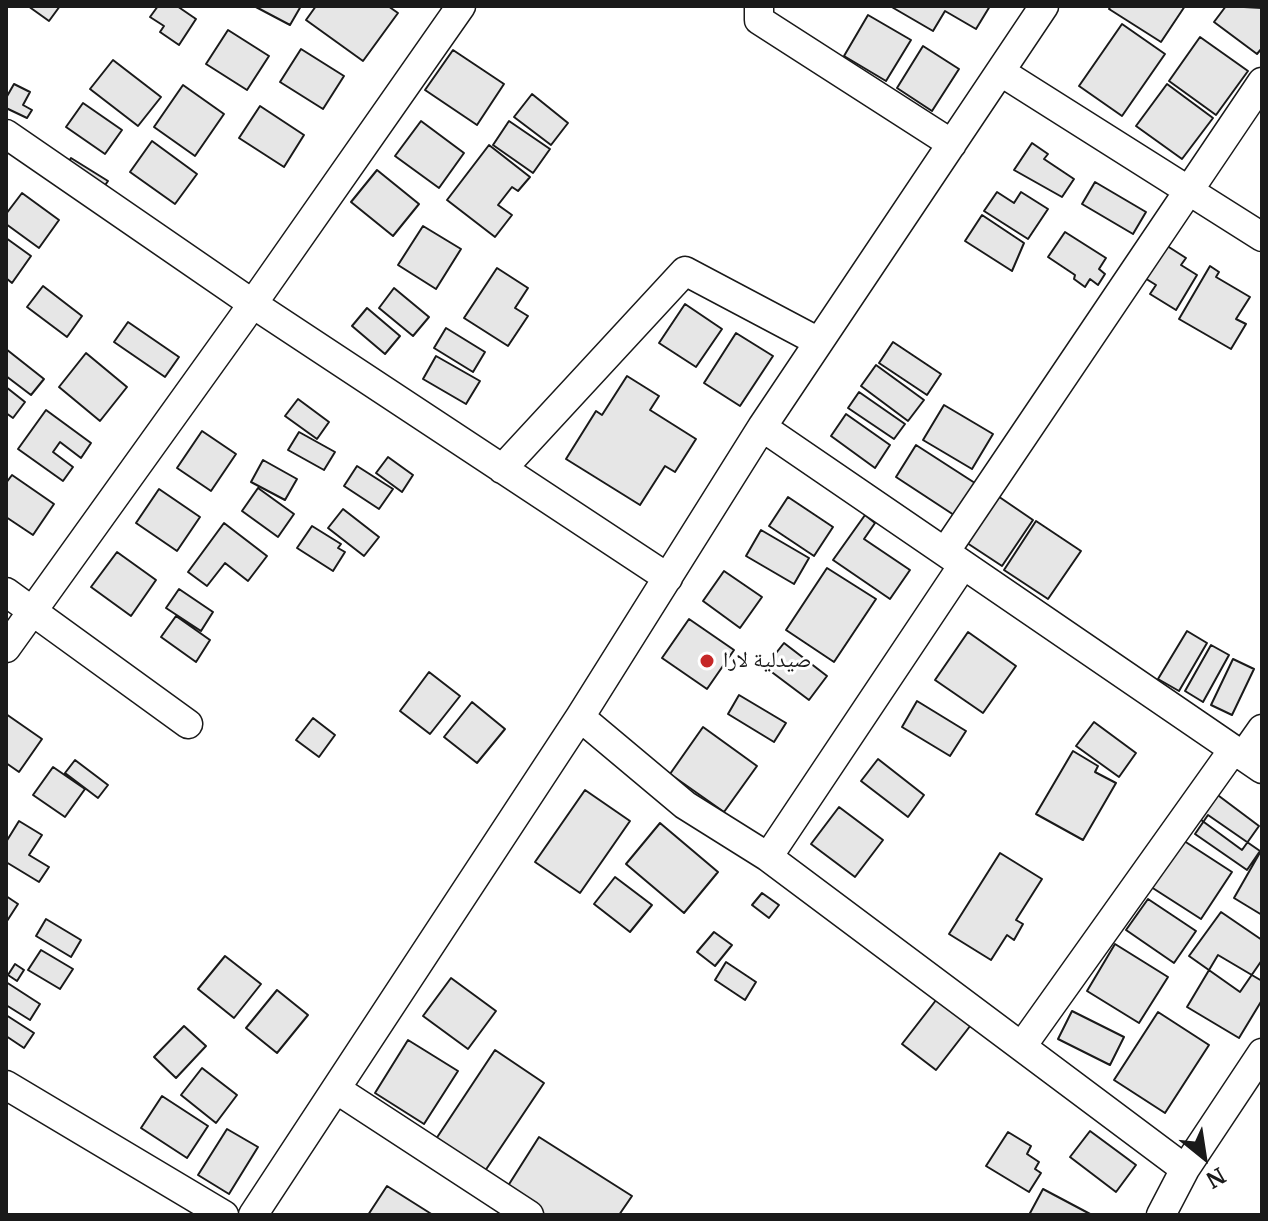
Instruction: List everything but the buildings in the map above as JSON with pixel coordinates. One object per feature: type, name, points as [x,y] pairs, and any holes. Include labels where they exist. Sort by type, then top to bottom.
[{"type":"street","points":[[759,6],[759,20],[952,144]]},
{"type":"street","points":[[253,1215],[580,717],[762,427],[1044,6]]},
{"type":"street","points":[[6,648],[253,304],[458,7]]},
{"type":"street","points":[[1001,72],[1191,189],[1262,237]]},
{"type":"street","points":[[768,857],[954,558],[1262,82]]},
{"type":"street","points":[[6,134],[253,304],[668,578]]},
{"type":"street","points":[[502,469],[685,271],[819,342]]},
{"type":"street","points":[[762,427],[1246,758]]},
{"type":"street","points":[[6,592],[188,724]]},
{"type":"street","points":[[580,717],[685,805],[768,857],[1185,1169]]},
{"type":"street","points":[[1022,1046],[1246,758],[1262,729]]},
{"type":"street","points":[[1161,1215],[1185,1169],[1262,1053]]},
{"type":"street","points":[[6,1085],[224,1215]]},
{"type":"street","points":[[336,1089],[511,1210]]},
{"type":"place","name":"صيدلية لارا","points":[[707,661]]}]
